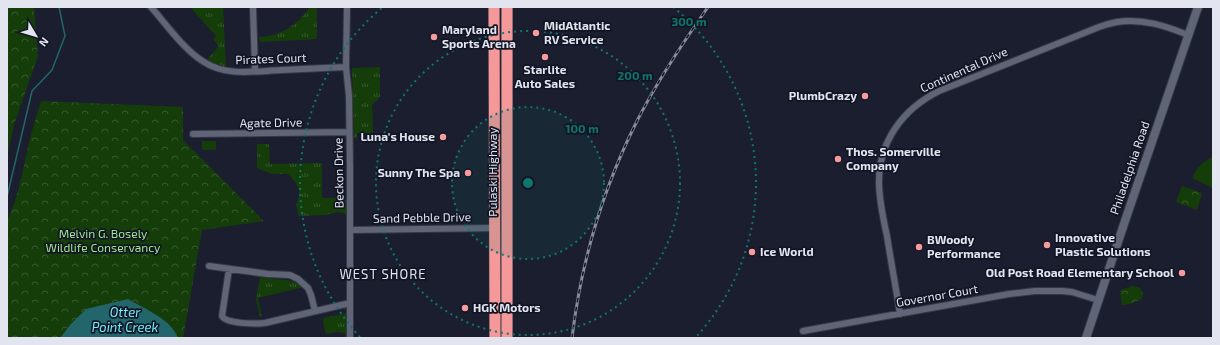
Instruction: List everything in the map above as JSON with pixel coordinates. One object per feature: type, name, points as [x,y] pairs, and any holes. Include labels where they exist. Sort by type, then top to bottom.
[{"type":"highway","name":"Pulaski Highway","points":[[494,7],[495,338]]},
{"type":"highway","name":"Pulaski Highway","points":[[507,338],[508,7]]},
{"type":"main road","name":"Philadelphia Road","points":[[1086,338],[1198,7]]},
{"type":"street","name":"Pirates Court","points":[[151,7],[185,46],[204,62],[219,69],[228,71],[255,71],[346,67]]},
{"type":"street","points":[[253,7],[255,71]]},
{"type":"street","name":"Beckon Drive","points":[[347,7],[346,67],[349,96],[351,230],[350,338]]},
{"type":"street","name":"Continental Drive","points":[[900,314],[880,194],[879,172],[887,142],[898,124],[910,110],[927,97],[939,91],[1099,26],[1116,22],[1144,22],[1163,26],[1188,35]]},
{"type":"street","name":"Agate Drive","points":[[193,134],[349,132]]},
{"type":"street","name":"Sand Pebble Drive","points":[[351,230],[494,228]]},
{"type":"street","points":[[209,266],[268,274],[290,275],[298,279],[308,288],[315,311]]},
{"type":"street","points":[[229,268],[222,316],[225,320],[259,324],[350,303]]},
{"type":"street","name":"Governor Court","points":[[803,331],[1009,294],[1035,291],[1072,292],[1098,300]]},
{"type":"green space","points":[[7,7],[34,7],[38,56],[14,125],[7,157]]},
{"type":"green space","points":[[190,7],[223,7],[226,67],[207,60],[219,46],[213,39],[216,36]]},
{"type":"green space","points":[[310,7],[317,7],[317,39],[260,42],[259,37],[282,32],[294,24]]},
{"type":"green space","points":[[380,67],[380,97],[372,105],[373,133],[357,133],[357,138],[354,138],[352,68]]},
{"type":"green space","name":"Melvin G. Bosely Wildlife Conservancy","points":[[41,101],[183,107],[183,140],[264,221],[202,230],[183,338],[7,338],[7,221],[18,192],[30,138]]},
{"type":"green space","points":[[202,141],[216,141],[216,150],[202,150]]},
{"type":"green space","points":[[257,144],[269,144],[270,164],[322,163],[322,198],[344,198],[346,200],[346,216],[344,213],[338,212],[325,215],[299,216],[296,205],[299,197],[299,191],[296,183],[288,174],[272,174],[257,168]]},
{"type":"green space","points":[[1213,157],[1213,188],[1192,178],[1206,160]]},
{"type":"green space","points":[[1182,186],[1202,193],[1197,210],[1176,202]]},
{"type":"green space","points":[[260,277],[293,281],[304,287],[258,298],[262,317],[260,317],[256,300]]},
{"type":"green space","points":[[1132,286],[1141,289],[1143,293],[1142,299],[1130,304],[1122,305],[1120,290]]},
{"type":"green space","points":[[347,313],[347,338],[345,338],[345,333],[337,332],[326,334],[323,322],[324,318]]},
{"type":"water","name":"Otter Point Creek","points":[[128,299],[164,320],[175,331],[178,338],[60,338],[86,309]]},
{"type":"waterway","points":[[7,197],[32,91],[52,70],[65,36],[59,7]]},
{"type":"railway","points":[[572,338],[587,255],[603,201],[613,175],[636,123],[652,93],[679,49],[708,7]]},
{"type":"place","name":"MidAtlantic RV Service","points":[[536,33]]},
{"type":"place","name":"Maryland Sports Arena","points":[[434,37]]},
{"type":"place","name":"Starlite Auto Sales","points":[[545,57]]},
{"type":"place","name":"PlumbCrazy","points":[[865,96]]},
{"type":"place","name":"Luna's House","points":[[443,137]]},
{"type":"place","name":"Thos. Somerville Company","points":[[838,159]]},
{"type":"place","name":"Sunny The Spa","points":[[468,173]]},
{"type":"place","name":"Innovative Plastic Solutions","points":[[1047,245]]},
{"type":"place","name":"BWoody Performance","points":[[919,247]]},
{"type":"place","name":"Ice World","points":[[752,252]]},
{"type":"place","name":"Old Post Road Elementary School","points":[[1182,273]]},
{"type":"place","name":"HGK Motors","points":[[465,308]]},
{"type":"district","name":"WEST SHORE","points":[[383,274]]}]
